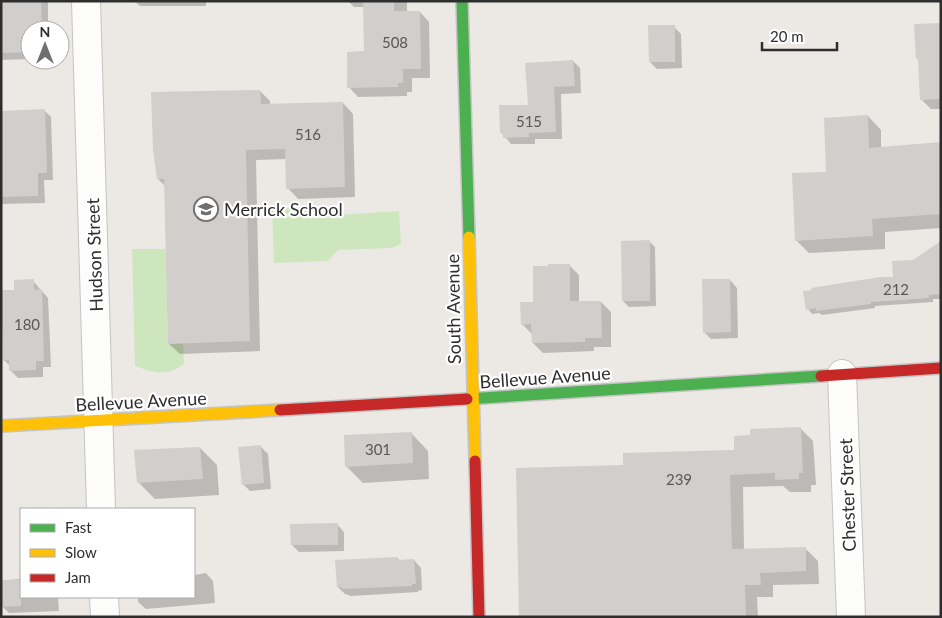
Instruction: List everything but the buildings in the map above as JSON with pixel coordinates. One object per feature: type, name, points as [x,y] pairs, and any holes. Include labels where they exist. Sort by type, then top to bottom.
[{"type":"street","name":"Hudson Street","points":[[86,1],[101,508]]},
{"type":"street","name":"South Avenue","points":[[462,1],[479,617]]},
{"type":"street","name":"Bellevue Avenue","points":[[1,426],[472,400],[941,368]]},
{"type":"street","name":"Chester Street","points":[[842,374],[851,617]]},
{"type":"street","points":[[104,598],[105,617]]},
{"type":"green space","points":[[272,206],[337,215],[399,211],[401,244],[392,248],[338,250],[328,261],[274,263]]},
{"type":"green space","points":[[132,249],[166,249],[168,344],[183,343],[184,364],[172,371],[155,372],[135,366]]},
{"type":"traffic: fast","points":[[462,1],[469,237]]},
{"type":"traffic: fast","points":[[467,399],[821,376]]},
{"type":"traffic: slow","points":[[469,237],[475,461]]},
{"type":"traffic: slow","points":[[1,426],[280,410]]},
{"type":"traffic: jam","points":[[821,376],[941,368]]},
{"type":"traffic: jam","points":[[280,410],[467,399]]},
{"type":"traffic: jam","points":[[475,461],[479,617]]},
{"type":"place","name":"Merrick School","points":[[206,209]]}]
